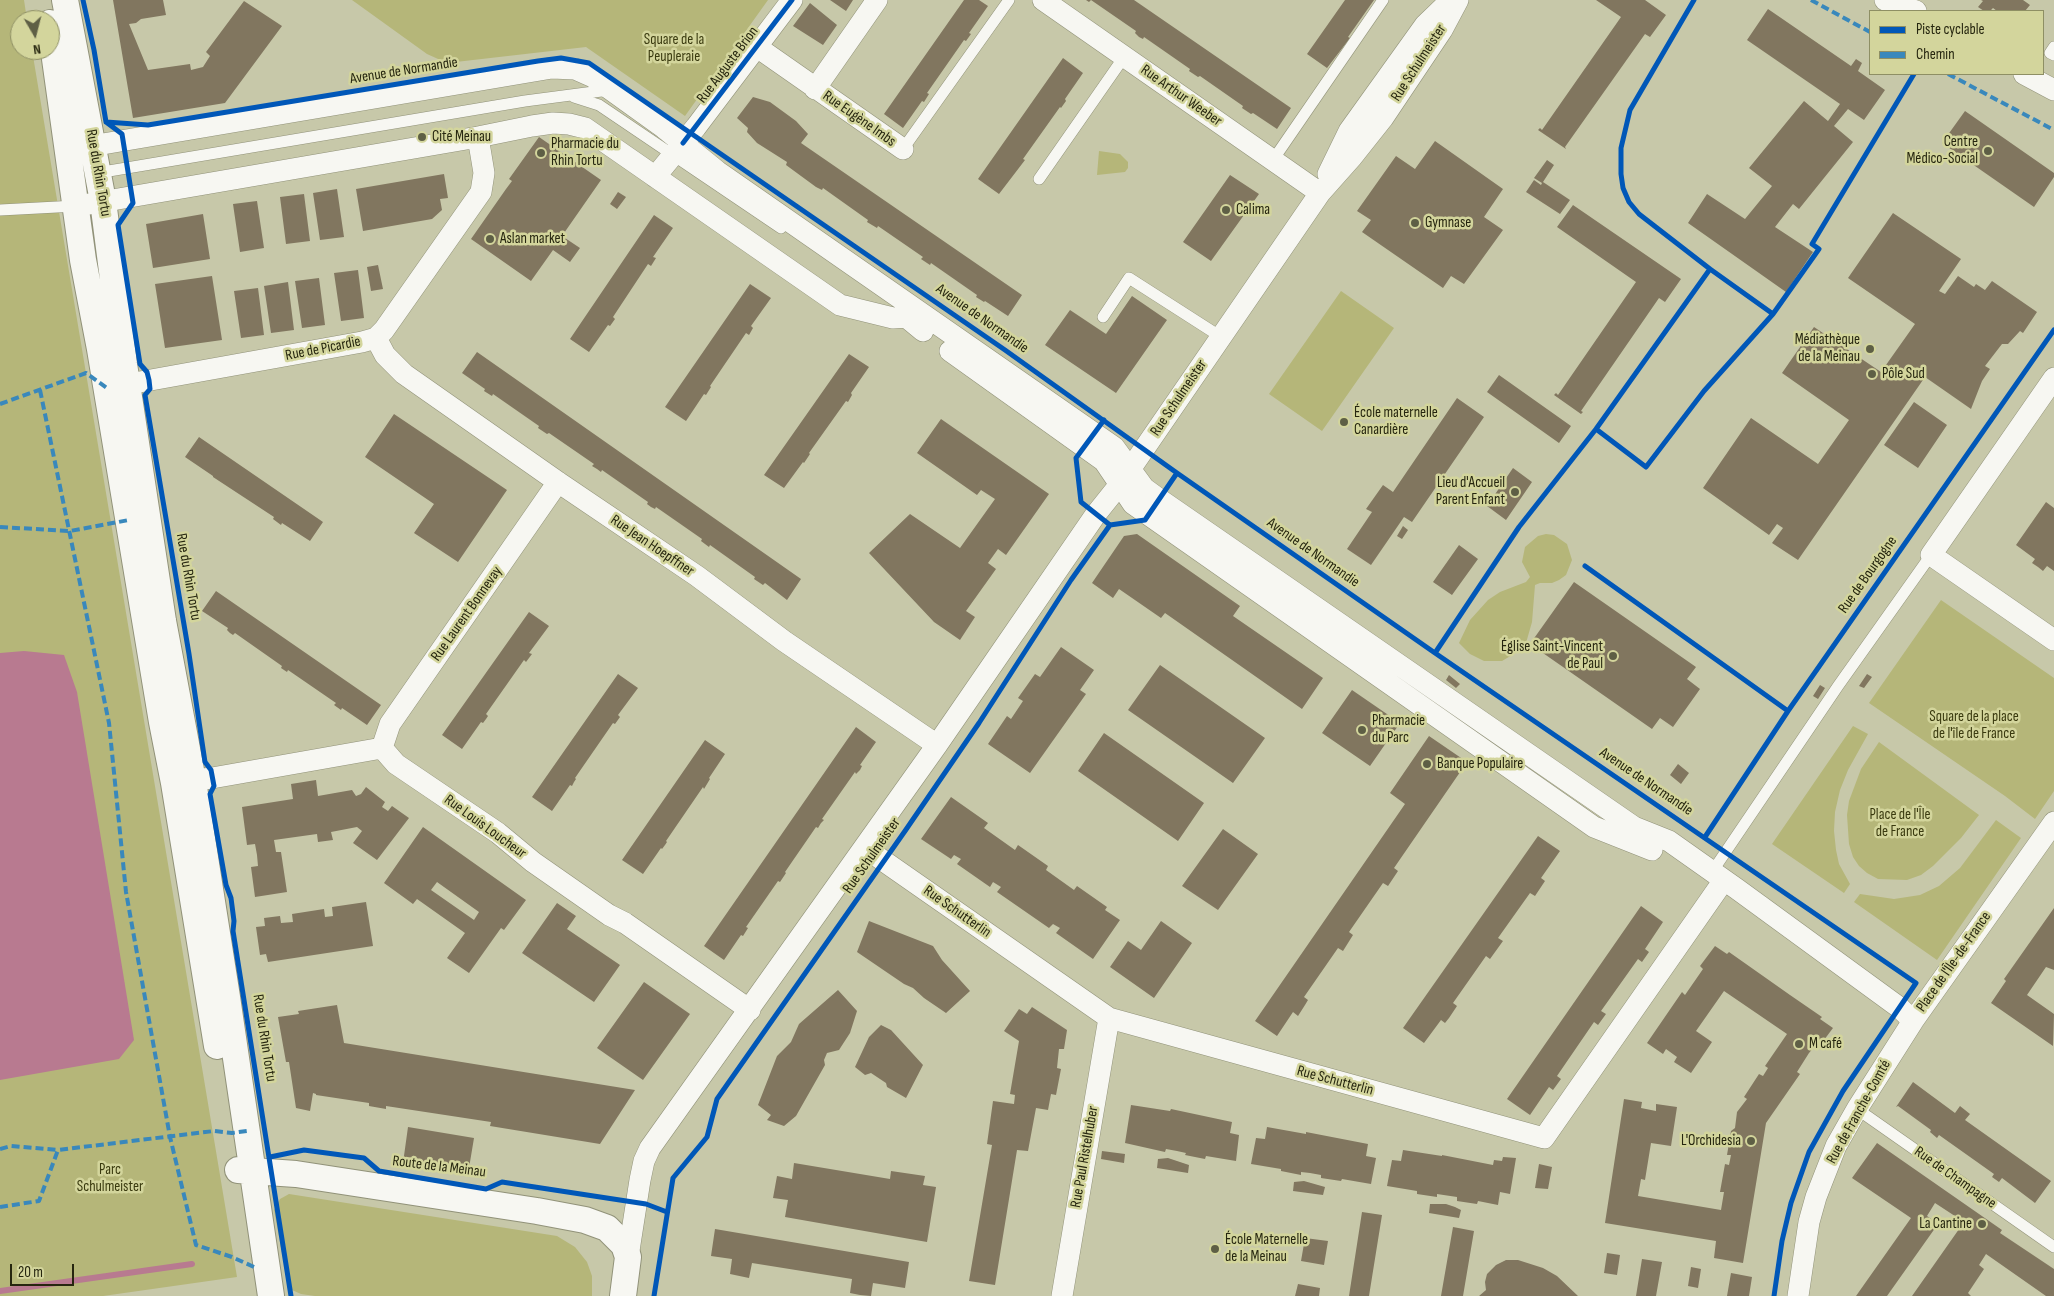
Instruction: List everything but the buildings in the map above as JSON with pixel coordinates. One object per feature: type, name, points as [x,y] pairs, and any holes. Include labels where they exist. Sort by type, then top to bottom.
[{"type":"street","name":"Rue du Rhin Tortu","points":[[66,0],[85,175],[76,206],[83,260],[117,386],[163,621],[184,782],[245,1171],[271,1296]]},
{"type":"street","name":"Rue Auguste Brion","points":[[655,177],[792,0]]},
{"type":"street","name":"Rue Eugène Imbs","points":[[815,89],[877,0]]},
{"type":"street","name":"Rue Arthur Weeber","points":[[1043,0],[1320,192]]},
{"type":"street","name":"Rue Schulmeister","points":[[1320,192],[1348,130],[1425,25],[1452,0]]},
{"type":"street","name":"Rue Schulmeister","points":[[628,1257],[640,1180],[644,1161],[650,1148],[937,746],[1320,192],[1352,157],[1383,118],[1442,30],[1458,0]]},
{"type":"street","points":[[1885,0],[1913,10]]},
{"type":"street","name":"Rue Eugène Imbs","points":[[757,47],[903,150]]},
{"type":"street","name":"Rue du Rhin Tortu","points":[[59,60],[81,148]]},
{"type":"street","name":"Avenue de Normandie","points":[[81,148],[552,68],[575,69],[593,77],[678,149],[725,176],[1114,448],[1133,504],[1594,827],[1661,853],[1699,873],[1718,876]]},
{"type":"street","points":[[2026,75],[2054,90]]},
{"type":"street","points":[[76,206],[478,137],[532,126],[569,124],[584,128],[840,305],[893,318],[906,317]]},
{"type":"street","name":"Rue de Picardie","points":[[117,386],[376,338],[384,330],[481,192],[484,173],[478,137]]},
{"type":"street","name":"Rue du Rhin Tortu","points":[[85,175],[103,202],[117,386]]},
{"type":"street","name":"Avenue de Normandie","points":[[906,317],[928,335],[1125,476]]},
{"type":"street","name":"Rue Jean Hoepffner","points":[[376,338],[385,355],[404,374],[558,482],[697,576],[784,641],[937,746]]},
{"type":"street","points":[[2054,378],[1931,555],[2054,640]]},
{"type":"street","name":"Rue Laurent Bonnevay","points":[[382,748],[390,724],[558,482]]},
{"type":"street","points":[[184,782],[382,748]]},
{"type":"street","name":"Rue Louis Loucheur","points":[[382,748],[396,764],[498,833],[533,862],[602,910],[633,928],[750,1010]]},
{"type":"street","name":"Place de l'Île-de-France","points":[[1718,876],[1900,1008],[1913,1021],[2054,822]]},
{"type":"street","name":"Rue Schutterlin","points":[[864,848],[1110,1018],[1544,1138],[1718,876]]},
{"type":"street","name":"Rue Paul Ristelhuber","points":[[1062,1296],[1110,1018]]},
{"type":"street","name":"Rue de Franche-Comté","points":[[1798,1296],[1804,1250],[1816,1197],[1836,1146],[1913,1021]]},
{"type":"street","name":"Rue du Rhin Tortu","points":[[245,1171],[258,1296]]},
{"type":"street","name":"Route de la Meinau","points":[[245,1171],[296,1174],[585,1220],[607,1228],[624,1245],[628,1257]]},
{"type":"street","points":[[623,1296],[628,1257]]},
{"type":"lane","points":[[903,150],[1009,0]]},
{"type":"lane","points":[[1273,160],[1383,0]]},
{"type":"lane","points":[[2054,47],[2050,53],[2054,55]]},
{"type":"lane","points":[[1039,179],[1124,56]]},
{"type":"lane","name":"Avenue de Normandie","points":[[85,175],[554,97],[610,90]]},
{"type":"lane","name":"Avenue de Normandie","points":[[554,97],[578,97],[598,105],[678,149],[888,301],[906,317]]},
{"type":"lane","points":[[0,210],[76,206]]},
{"type":"lane","points":[[1103,317],[1129,278],[1221,337]]},
{"type":"lane","points":[[1718,876],[1834,692],[1931,555]]},
{"type":"lane","name":"Rue de Champagne","points":[[1857,1110],[2052,1242]]},
{"type":"green space","name":"Parc Schulmeister","points":[[0,0],[24,0],[26,10],[10,10],[10,60],[34,60],[237,1277],[103,1296],[0,1296]]},
{"type":"green space","name":"Square de la Peupleraie","points":[[352,0],[768,0],[685,116],[586,47],[447,63],[427,54]]},
{"type":"green space","points":[[1099,151],[1120,154],[1128,162],[1128,168],[1125,172],[1097,175]]},
{"type":"green space","points":[[1341,291],[1394,328],[1322,431],[1269,394]]},
{"type":"green space","points":[[1554,535],[1567,544],[1572,560],[1566,575],[1559,580],[1552,583],[1535,585],[1532,622],[1526,643],[1519,651],[1502,661],[1484,661],[1470,654],[1459,643],[1470,620],[1488,600],[1500,592],[1526,582],[1530,577],[1522,562],[1525,547],[1538,536]]},
{"type":"green space","name":"Square de la place de l'île de France","points":[[1941,600],[2054,678],[2054,791],[2035,819],[2005,796],[1869,703]]},
{"type":"green space","points":[[1853,726],[1868,734],[1848,770],[1840,790],[1835,812],[1836,850],[1839,864],[1850,884],[1844,893],[1772,844]]},
{"type":"green space","name":"Place de l'Île de France","points":[[1879,742],[1979,815],[1961,838],[1933,866],[1921,875],[1907,880],[1878,879],[1867,873],[1853,857],[1849,844],[1847,815],[1849,801],[1861,769]]},
{"type":"green space","points":[[1996,820],[2021,838],[1937,960],[1854,902],[1860,894],[1894,899],[1920,895],[1939,886],[1960,868]]},
{"type":"green space","points":[[289,1194],[557,1236],[575,1247],[587,1262],[592,1276],[592,1296],[315,1296],[301,1294],[292,1290],[287,1280],[274,1210],[280,1199]]},
{"type":"shaded area","points":[[24,651],[64,655],[77,692],[134,1040],[119,1059],[0,1080],[0,653]]},
{"type":"waterway","points":[[0,1291],[192,1264]]},
{"type":"marked path","points":[[1811,0],[1869,31]]},
{"type":"marked path","points":[[1950,75],[2054,130]]},
{"type":"marked path","points":[[0,404],[86,373],[107,388]]},
{"type":"marked path","points":[[40,390],[109,723],[126,892],[170,1137],[196,1245],[232,1257],[254,1267]]},
{"type":"marked path","points":[[0,527],[70,531],[129,520]]},
{"type":"marked path","points":[[0,1207],[39,1201],[58,1150],[214,1131],[232,1133],[247,1131]]},
{"type":"marked path","points":[[0,1149],[11,1146],[58,1150]]},
{"type":"cycle path","points":[[83,0],[94,50],[106,122],[122,134],[133,203],[118,225],[140,364],[147,372],[149,380],[150,389],[145,395],[189,654],[205,762],[211,770],[214,786],[210,794],[226,885],[231,898],[234,921],[233,931],[291,1296]]},
{"type":"cycle path","points":[[683,143],[792,0]]},
{"type":"cycle path","points":[[1435,653],[1519,527],[1596,429],[1710,269],[1639,214],[1629,202],[1623,188],[1621,174],[1621,148],[1630,110],[1694,0]]},
{"type":"cycle path","points":[[106,122],[148,125],[561,58],[589,63],[1005,350],[1435,653],[1916,983],[1843,1091],[1809,1152],[1791,1203],[1782,1241],[1774,1296]]},
{"type":"cycle path","points":[[1710,269],[1773,314],[1819,249],[1812,244],[1913,75]]},
{"type":"cycle path","points":[[1596,429],[1646,467],[1704,391],[1773,314]]},
{"type":"cycle path","name":"Rue de Bourgogne","points":[[1705,837],[1788,711],[2054,330]]},
{"type":"cycle path","points":[[1104,420],[1076,458],[1081,502],[1110,525]]},
{"type":"cycle path","points":[[654,1296],[673,1178],[707,1137],[717,1099],[979,723],[1071,580],[1110,525],[1145,520],[1177,473]]},
{"type":"cycle path","points":[[1585,566],[1788,711]]},
{"type":"cycle path","points":[[270,1157],[304,1150],[364,1158],[379,1171],[486,1189],[502,1182],[646,1204],[667,1212]]},
{"type":"place","name":"Cité Meinau","points":[[422,137]]},
{"type":"place","name":"Centre Médico-Social","points":[[1988,151]]},
{"type":"place","name":"Pharmacie du Rhin Tortu","points":[[541,153]]},
{"type":"place","name":"Calima","points":[[1226,210]]},
{"type":"place","name":"Gymnase","points":[[1415,223]]},
{"type":"place","name":"Aslan market","points":[[490,239]]},
{"type":"place","name":"Médiathèque de la Meinau","points":[[1870,349]]},
{"type":"place","name":"Pôle Sud","points":[[1872,374]]},
{"type":"place","name":"École maternelle Canardière","points":[[1344,422]]},
{"type":"place","name":"Lieu d'Accueil Parent Enfant","points":[[1515,492]]},
{"type":"place","name":"Église Saint-Vincent de Paul","points":[[1613,656]]},
{"type":"place","name":"Pharmacie du Parc","points":[[1362,730]]},
{"type":"place","name":"Banque Populaire","points":[[1427,764]]},
{"type":"place","name":"M café","points":[[1799,1044]]},
{"type":"place","name":"L'Orchidesia","points":[[1751,1141]]},
{"type":"place","name":"La Cantine","points":[[1982,1224]]},
{"type":"place","name":"École Maternelle de la Meinau","points":[[1215,1249]]}]
